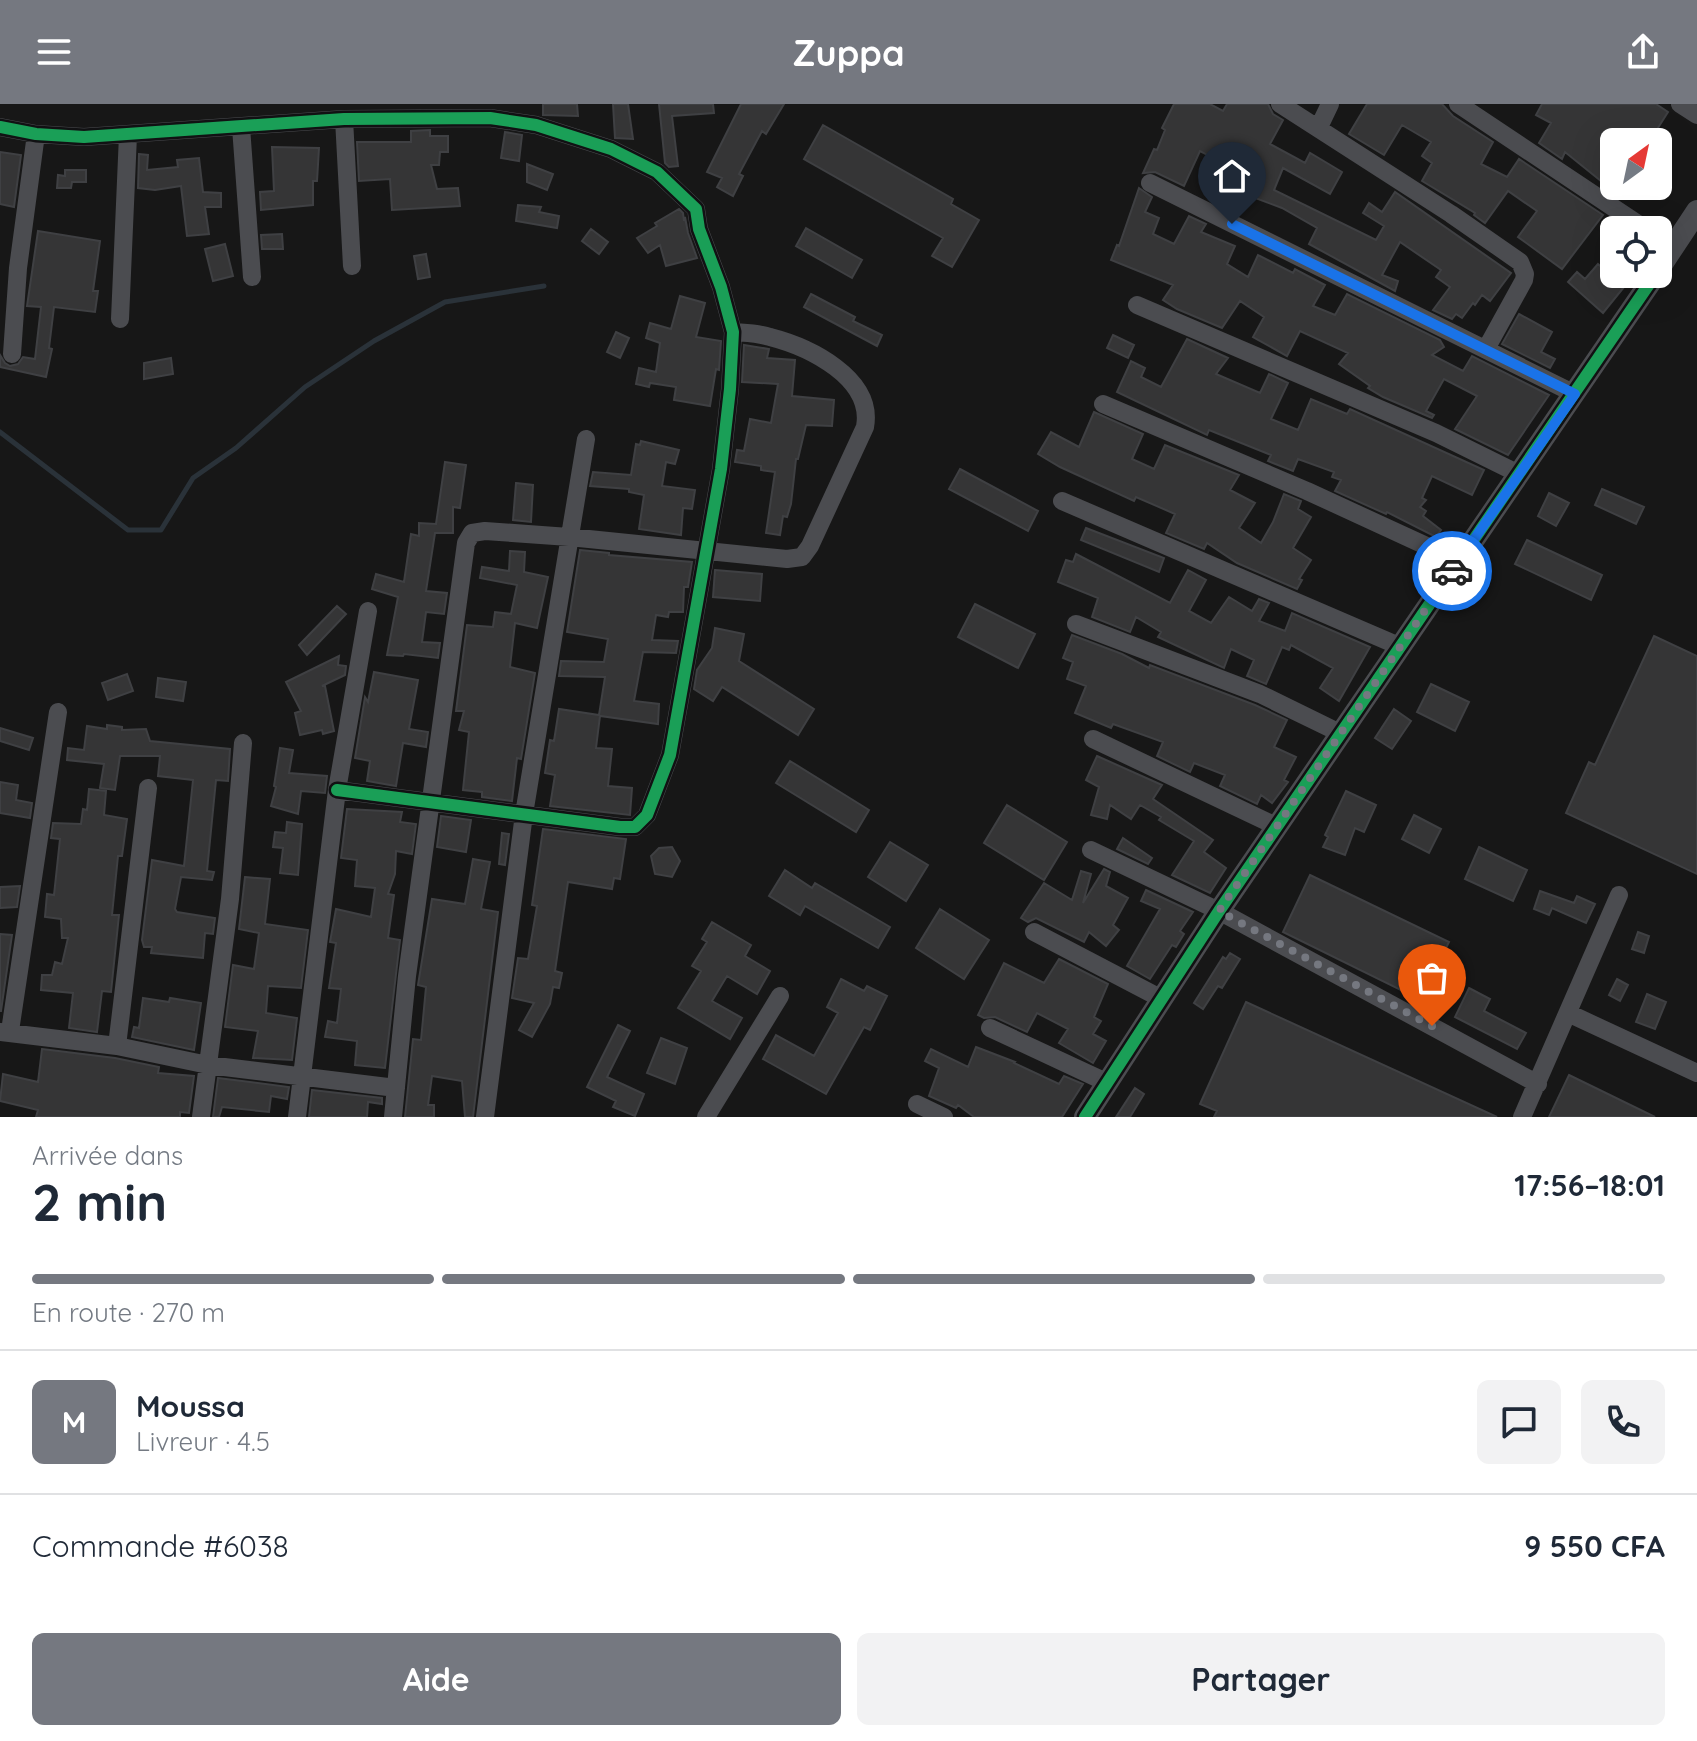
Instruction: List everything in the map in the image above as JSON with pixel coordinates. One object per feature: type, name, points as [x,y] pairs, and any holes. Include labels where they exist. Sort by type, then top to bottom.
[{"type":"street","points":[[1280,104],[1520,262],[1524,280],[1486,349]]},
{"type":"street","points":[[1319,127],[1330,104]]},
{"type":"street","points":[[1458,104],[1626,216]]},
{"type":"street","points":[[1680,104],[1697,115]]},
{"type":"street","points":[[0,127],[36,134],[84,137],[418,111],[490,118],[536,125],[611,149],[657,172],[696,209],[699,229],[721,287],[733,332],[730,389],[721,469],[670,755],[647,815],[635,827],[620,827],[337,790]]},
{"type":"street","points":[[344,119],[352,266]]},
{"type":"street","points":[[241,127],[252,277]]},
{"type":"street","points":[[12,354],[18,268],[36,134]]},
{"type":"street","points":[[120,319],[128,135]]},
{"type":"street","points":[[1150,183],[1575,394]]},
{"type":"street","points":[[1672,237],[1697,211]]},
{"type":"street","points":[[1085,1117],[1219,911],[1646,288]]},
{"type":"street","points":[[1137,305],[1436,433],[1519,474]]},
{"type":"street","points":[[393,1117],[407,976],[466,543],[472,533],[485,531],[787,559],[802,557],[810,546],[865,427],[867,413],[862,396],[853,384],[809,351],[769,336],[733,332]]},
{"type":"street","points":[[1103,404],[1307,491],[1459,561]]},
{"type":"street","points":[[485,1117],[524,814],[586,439]]},
{"type":"street","points":[[1062,501],[1399,646]]},
{"type":"street","points":[[297,1117],[337,790],[368,611]]},
{"type":"street","points":[[1076,624],[1260,694],[1342,734]]},
{"type":"street","points":[[58,712],[5,1032],[117,1046],[208,1065],[396,1088]]},
{"type":"street","points":[[1093,739],[1278,827]]},
{"type":"street","points":[[201,1117],[230,899],[243,743]]},
{"type":"street","points":[[117,1046],[148,788]]},
{"type":"street","points":[[1091,850],[1219,911],[1538,1084]]},
{"type":"street","points":[[1522,1117],[1619,895]]},
{"type":"street","points":[[1034,932],[1162,999]]},
{"type":"street","points":[[706,1117],[780,996]]},
{"type":"street","points":[[1568,1013],[1697,1073]]},
{"type":"street","points":[[990,1028],[1108,1083]]},
{"type":"street","points":[[917,1104],[944,1117]]},
{"type":"building","points":[[543,104],[577,104],[578,116],[543,115]]},
{"type":"building","points":[[613,104],[628,104],[633,139],[615,138]]},
{"type":"building","points":[[659,104],[713,104],[714,113],[672,116],[678,166],[669,167],[665,163]]},
{"type":"building","points":[[741,104],[784,104],[766,134],[762,131],[739,174],[743,176],[733,196],[717,187],[722,178],[707,172]]},
{"type":"building","points":[[1174,104],[1210,104],[1223,111],[1227,104],[1268,104],[1273,114],[1283,120],[1270,144],[1305,163],[1310,153],[1342,172],[1330,194],[1283,168],[1274,190],[1376,240],[1384,226],[1363,213],[1369,203],[1382,212],[1395,192],[1511,273],[1490,301],[1482,295],[1462,318],[1456,314],[1452,319],[1433,310],[1450,287],[1436,277],[1441,270],[1400,242],[1382,275],[1398,281],[1395,291],[1309,244],[1317,228],[1282,208],[1239,192],[1246,175],[1200,151],[1184,186],[1155,172],[1143,173],[1154,149],[1157,150],[1165,130],[1162,128]]},
{"type":"building","points":[[1367,104],[1442,104],[1453,116],[1493,142],[1481,164],[1507,177],[1519,159],[1603,215],[1562,269],[1518,237],[1537,211],[1508,191],[1485,223],[1475,213],[1422,181],[1432,163],[1422,156],[1431,142],[1402,125],[1384,155],[1349,134]]},
{"type":"building","points":[[1542,104],[1656,104],[1668,112],[1658,128],[1600,128],[1600,180],[1565,152],[1562,159],[1539,143],[1551,123],[1536,115]]},
{"type":"building","points":[[823,125],[953,199],[951,204],[979,220],[952,267],[932,256],[943,238],[804,159]]},
{"type":"building","points":[[430,130],[430,136],[448,136],[448,152],[440,152],[439,165],[431,165],[437,189],[458,188],[460,206],[392,210],[390,179],[359,181],[357,142],[411,142],[411,131]]},
{"type":"building","points":[[505,132],[522,135],[519,161],[501,158]]},
{"type":"building","points":[[272,147],[319,148],[317,181],[313,181],[313,205],[261,210],[260,192],[274,191]]},
{"type":"building","points":[[0,152],[21,155],[14,207],[0,204]]},
{"type":"building","points":[[139,154],[148,155],[147,170],[178,167],[177,160],[199,158],[203,192],[221,193],[221,207],[205,207],[209,234],[187,236],[181,186],[155,190],[138,188]]},
{"type":"building","points":[[527,164],[553,174],[547,190],[527,182]]},
{"type":"building","points":[[65,170],[86,170],[86,182],[72,182],[71,188],[57,188],[58,175],[65,176]]},
{"type":"building","points":[[1139,188],[1152,197],[1145,212],[1159,218],[1153,234],[1174,244],[1189,216],[1206,224],[1201,232],[1235,246],[1227,264],[1248,277],[1258,255],[1293,273],[1295,269],[1325,285],[1313,306],[1335,315],[1347,294],[1440,340],[1444,347],[1432,355],[1463,371],[1472,356],[1549,395],[1508,455],[1455,429],[1477,396],[1444,379],[1426,411],[1434,415],[1432,418],[1368,388],[1370,386],[1339,364],[1348,353],[1300,331],[1287,356],[1253,337],[1264,317],[1240,301],[1222,328],[1177,309],[1163,300],[1173,285],[1111,260]]},
{"type":"building","points":[[518,205],[541,207],[539,212],[559,216],[557,228],[516,221]]},
{"type":"building","points":[[679,209],[684,221],[685,217],[697,258],[666,266],[660,245],[648,253],[637,238]]},
{"type":"building","points":[[806,228],[862,260],[852,278],[796,246]]},
{"type":"building","points":[[591,229],[608,242],[599,254],[582,241]]},
{"type":"building","points":[[38,231],[100,241],[93,291],[98,291],[95,312],[54,307],[49,348],[52,349],[46,377],[0,367],[0,355],[10,366],[18,364],[23,357],[35,359],[41,307],[27,306]]},
{"type":"building","points":[[282,234],[283,249],[262,249],[261,235]]},
{"type":"building","points":[[225,244],[233,276],[213,281],[205,249]]},
{"type":"building","points":[[426,254],[430,277],[418,279],[414,256]]},
{"type":"building","points":[[1598,264],[1600,288],[1623,288],[1603,313],[1568,282],[1577,272],[1585,279]]},
{"type":"building","points":[[811,294],[882,335],[877,346],[804,307]]},
{"type":"building","points":[[680,296],[705,303],[696,337],[721,341],[719,370],[716,369],[710,406],[674,400],[676,387],[636,384],[639,368],[656,372],[660,343],[646,338],[650,323],[671,329]]},
{"type":"building","points":[[1519,314],[1552,332],[1541,352],[1555,359],[1550,368],[1502,344]]},
{"type":"building","points":[[616,332],[629,338],[620,358],[607,352]]},
{"type":"building","points":[[1113,335],[1134,345],[1128,358],[1107,348]]},
{"type":"building","points":[[1187,339],[1228,358],[1216,374],[1260,393],[1269,374],[1288,383],[1271,419],[1298,430],[1311,399],[1347,414],[1350,409],[1484,470],[1472,495],[1432,476],[1422,498],[1426,500],[1420,507],[1426,511],[1423,516],[1441,530],[1436,537],[1387,512],[1335,491],[1341,480],[1332,477],[1334,472],[1298,459],[1293,471],[1268,461],[1271,455],[1209,430],[1207,435],[1117,392],[1131,361],[1145,368],[1141,377],[1161,387]]},
{"type":"building","points":[[744,345],[769,349],[767,358],[795,360],[792,396],[834,400],[832,426],[806,425],[796,459],[791,504],[787,517],[783,516],[780,535],[766,533],[775,472],[761,470],[761,466],[735,462],[737,450],[744,451],[750,419],[771,423],[778,384],[742,382]]},
{"type":"building","points":[[171,358],[173,374],[144,379],[144,363]]},
{"type":"building","points":[[1094,412],[1143,434],[1132,459],[1154,469],[1165,445],[1239,475],[1230,490],[1255,503],[1239,528],[1261,543],[1284,494],[1301,501],[1298,509],[1311,517],[1293,548],[1311,560],[1299,579],[1302,580],[1297,589],[1237,563],[1207,543],[1204,549],[1166,533],[1175,514],[1136,497],[1134,501],[1038,454],[1051,432],[1079,447]]},
{"type":"building","points":[[641,441],[679,450],[675,464],[666,462],[662,486],[695,490],[692,509],[683,508],[681,535],[639,529],[644,495],[629,492],[629,489],[590,486],[593,472],[631,475],[636,444],[640,445]]},
{"type":"building","points":[[445,462],[466,465],[460,508],[453,507],[453,533],[435,533],[426,591],[447,593],[444,614],[426,612],[422,642],[440,643],[438,658],[387,655],[398,597],[372,589],[376,574],[404,582],[411,534],[419,536],[419,523],[436,524]]},
{"type":"building","points":[[960,469],[1038,511],[1028,531],[949,489]]},
{"type":"building","points":[[516,483],[533,485],[531,522],[513,520]]},
{"type":"building","points":[[1602,489],[1644,507],[1636,524],[1595,505]]},
{"type":"building","points":[[1549,493],[1569,503],[1556,526],[1538,516]]},
{"type":"building","points":[[1086,528],[1164,558],[1159,572],[1081,540]]},
{"type":"building","points":[[1527,540],[1602,575],[1591,600],[1515,564]]},
{"type":"building","points":[[580,550],[692,562],[688,587],[684,587],[683,612],[669,612],[668,617],[656,615],[652,640],[678,641],[676,653],[643,652],[634,701],[659,704],[658,724],[600,716],[596,748],[612,749],[608,786],[632,788],[630,815],[550,806],[555,775],[545,773],[559,709],[599,715],[605,677],[559,676],[561,661],[604,662],[608,639],[567,632]]},
{"type":"building","points":[[510,551],[525,552],[524,572],[548,577],[537,628],[515,623],[510,667],[535,673],[521,759],[517,758],[512,801],[482,797],[482,792],[463,790],[469,732],[459,730],[464,711],[456,711],[467,625],[493,627],[495,612],[511,614],[517,585],[480,578],[482,567],[509,571]]},
{"type":"building","points":[[1076,554],[1170,603],[1188,570],[1206,580],[1189,611],[1211,623],[1229,597],[1252,611],[1259,599],[1269,603],[1259,621],[1285,631],[1292,613],[1370,647],[1339,701],[1320,688],[1333,668],[1291,645],[1289,650],[1282,647],[1266,684],[1247,676],[1254,660],[1231,649],[1224,668],[1158,637],[1161,632],[1136,617],[1130,632],[1092,617],[1098,598],[1058,582],[1066,560],[1073,562]]},
{"type":"building","points":[[715,570],[762,574],[760,601],[713,597]]},
{"type":"building","points":[[975,604],[1035,634],[1018,668],[958,637]]},
{"type":"building","points":[[337,606],[346,614],[307,655],[299,645]]},
{"type":"building","points":[[715,628],[744,634],[739,661],[814,709],[798,735],[722,687],[713,701],[694,689],[697,670],[712,648]]},
{"type":"building","points":[[1072,635],[1287,720],[1274,747],[1296,757],[1284,780],[1288,782],[1272,803],[1261,795],[1257,804],[1220,786],[1225,775],[1194,763],[1190,772],[1157,756],[1163,742],[1113,724],[1111,728],[1075,713],[1086,686],[1067,679],[1073,662],[1063,658]]},
{"type":"building","points":[[1654,636],[1697,656],[1697,874],[1566,813],[1589,762],[1595,765]]},
{"type":"building","points":[[339,656],[338,665],[346,666],[345,675],[322,686],[325,686],[334,731],[300,735],[295,713],[301,711],[286,682]]},
{"type":"building","points":[[374,672],[418,680],[409,729],[428,732],[426,747],[403,743],[396,786],[367,781],[370,761],[355,758],[365,697],[368,702]]},
{"type":"building","points":[[127,674],[133,691],[108,700],[102,683]]},
{"type":"building","points":[[158,678],[186,682],[183,701],[156,697]]},
{"type":"building","points":[[1431,684],[1469,702],[1455,731],[1417,712]]},
{"type":"building","points":[[1394,709],[1411,721],[1392,749],[1375,738]]},
{"type":"building","points":[[107,725],[122,727],[122,730],[146,729],[150,741],[230,749],[228,781],[216,780],[207,871],[214,872],[212,880],[181,877],[175,909],[177,912],[215,918],[213,934],[205,933],[203,958],[151,953],[152,947],[144,947],[142,940],[152,860],[184,866],[193,780],[158,776],[160,756],[120,756],[115,790],[100,788],[104,764],[67,760],[68,748],[84,750],[87,726],[107,729]]},
{"type":"building","points":[[0,728],[33,738],[29,750],[0,741]]},
{"type":"building","points":[[280,748],[293,750],[289,773],[327,776],[325,793],[301,791],[298,814],[271,806]]},
{"type":"building","points":[[1097,756],[1162,785],[1153,799],[1213,840],[1204,852],[1226,868],[1210,893],[1172,875],[1194,841],[1159,820],[1161,817],[1140,805],[1131,819],[1110,805],[1107,819],[1091,815],[1099,787],[1086,780]]},
{"type":"building","points":[[790,761],[869,810],[856,832],[776,783]]},
{"type":"building","points":[[0,782],[18,785],[16,800],[32,803],[30,818],[0,813]]},
{"type":"building","points":[[89,789],[106,791],[104,815],[127,819],[122,856],[118,856],[112,915],[119,915],[111,992],[102,991],[97,1032],[69,1028],[73,993],[41,990],[42,975],[52,975],[55,962],[62,964],[68,938],[62,938],[61,919],[45,917],[47,894],[54,895],[60,839],[51,838],[53,823],[81,824],[83,809],[87,810]]},
{"type":"building","points":[[1346,791],[1376,805],[1364,832],[1355,828],[1345,855],[1323,847],[1328,837],[1325,835]]},
{"type":"building","points":[[1007,805],[1067,842],[1044,880],[984,843]]},
{"type":"building","points":[[347,809],[402,812],[400,822],[416,824],[412,854],[396,851],[395,874],[388,894],[394,895],[388,938],[400,940],[385,1068],[355,1065],[357,1041],[325,1037],[328,1021],[337,1023],[341,989],[329,988],[336,943],[330,942],[336,909],[371,917],[375,888],[355,886],[357,860],[341,858]]},
{"type":"building","points":[[1414,815],[1441,829],[1429,853],[1402,839]]},
{"type":"building","points":[[441,816],[471,820],[466,852],[437,847]]},
{"type":"building","points":[[287,822],[302,824],[298,875],[280,873],[283,848],[273,847],[275,832],[286,833]]},
{"type":"building","points":[[543,829],[626,839],[620,879],[614,878],[612,889],[568,882],[555,971],[562,973],[559,988],[553,987],[550,1004],[532,1037],[519,1030],[534,1003],[512,998],[518,958],[528,959],[537,906],[532,905]]},
{"type":"building","points":[[502,833],[509,834],[505,865],[499,864]]},
{"type":"building","points":[[1123,838],[1152,858],[1148,864],[1117,849]]},
{"type":"building","points":[[890,842],[928,865],[906,901],[868,877]]},
{"type":"building","points":[[672,847],[680,861],[672,877],[655,874],[651,856],[659,848]]},
{"type":"building","points":[[1479,847],[1527,870],[1513,901],[1465,879]]},
{"type":"building","points":[[473,859],[490,862],[481,909],[498,912],[473,1117],[465,1117],[462,1081],[432,1076],[428,1105],[434,1105],[434,1117],[405,1117],[413,1039],[421,1040],[426,987],[418,985],[432,899],[465,904]]},
{"type":"building","points":[[1104,869],[1110,872],[1106,886],[1128,898],[1113,925],[1119,930],[1106,946],[1089,932],[1084,942],[1036,918],[1028,922],[1021,918],[1044,883],[1072,900],[1081,871],[1091,874],[1083,903]]},
{"type":"building","points":[[785,870],[812,888],[815,883],[890,927],[878,948],[805,906],[800,915],[769,896]]},
{"type":"building","points":[[1310,875],[1449,942],[1421,1000],[1283,932]]},
{"type":"building","points":[[245,877],[270,879],[265,924],[308,930],[301,988],[268,986],[266,1013],[297,1018],[292,1060],[253,1058],[258,1031],[225,1027],[233,965],[254,969],[259,933],[239,929]]},
{"type":"building","points":[[20,886],[17,907],[0,908],[0,887]]},
{"type":"building","points":[[1146,890],[1193,912],[1180,931],[1184,934],[1176,947],[1172,945],[1150,979],[1127,966],[1160,909],[1141,901]]},
{"type":"building","points":[[1540,891],[1574,903],[1577,896],[1595,904],[1586,923],[1552,908],[1549,915],[1534,909]]},
{"type":"building","points":[[940,909],[989,940],[964,979],[916,948]]},
{"type":"building","points":[[712,922],[751,945],[745,956],[770,971],[757,994],[727,976],[712,1001],[742,1018],[730,1039],[678,1008],[701,971],[692,966],[707,942],[702,939]]},
{"type":"building","points":[[1638,932],[1649,936],[1644,953],[1632,949]]},
{"type":"building","points":[[0,934],[12,935],[1,1011],[0,1011]]},
{"type":"building","points":[[1230,953],[1240,959],[1222,988],[1218,986],[1203,1009],[1194,1003],[1223,957],[1226,959]]},
{"type":"building","points":[[1059,959],[1108,984],[1094,1017],[1101,1021],[1093,1034],[1106,1041],[1093,1063],[1059,1043],[1068,1029],[1037,1013],[1027,1032],[995,1017],[978,1015],[1004,963],[1044,983]]},
{"type":"building","points":[[841,979],[864,991],[867,986],[887,996],[870,1030],[864,1027],[826,1094],[763,1059],[776,1035],[814,1056],[838,1013],[827,1007]]},
{"type":"building","points":[[1617,979],[1628,985],[1620,1001],[1609,995]]},
{"type":"building","points":[[1469,988],[1490,999],[1484,1011],[1526,1033],[1517,1049],[1455,1017]]},
{"type":"building","points":[[1647,994],[1666,1002],[1655,1029],[1636,1022]]},
{"type":"building","points":[[143,998],[201,1003],[194,1050],[132,1037],[134,1027],[139,1028]]},
{"type":"building","points":[[1246,1002],[1497,1117],[1214,1117],[1217,1111],[1200,1104]]},
{"type":"building","points":[[618,1025],[630,1031],[607,1077],[644,1094],[635,1116],[613,1107],[616,1101],[587,1087]]},
{"type":"building","points":[[661,1038],[687,1048],[675,1084],[647,1073]]},
{"type":"building","points":[[976,1047],[1059,1084],[1064,1076],[1083,1084],[1062,1117],[974,1117],[958,1105],[956,1108],[929,1096],[939,1068],[925,1061],[931,1049],[968,1067]]},
{"type":"building","points":[[42,1049],[115,1058],[159,1067],[158,1073],[194,1076],[189,1113],[180,1112],[180,1117],[36,1117],[38,1110],[0,1101],[3,1074],[38,1082]]},
{"type":"building","points":[[1569,1075],[1655,1117],[1549,1117]]},
{"type":"building","points":[[218,1078],[289,1087],[287,1099],[271,1096],[269,1112],[222,1107],[219,1117],[213,1117]]},
{"type":"building","points":[[1135,1088],[1144,1094],[1130,1117],[1116,1117]]},
{"type":"building","points":[[312,1090],[382,1098],[382,1104],[368,1102],[367,1117],[309,1117]]},
{"type":"waterway","points":[[0,432],[128,530],[161,530],[193,478],[236,448],[305,387],[374,341],[445,302],[544,286]]},
{"type":"cycle path","points":[[0,127],[36,134],[84,137],[344,119],[490,118],[536,125],[611,149],[657,172],[696,209],[699,229],[721,287],[733,332],[730,389],[721,469],[670,755],[647,815],[635,827],[620,827],[337,790]]},
{"type":"cycle path","points":[[1085,1117],[1219,911],[1646,288]]},
{"type":"way so far","points":[[1432,1026],[1219,911],[1452,571]]},
{"type":"route","points":[[1232,224],[1575,394],[1452,571]]}]
